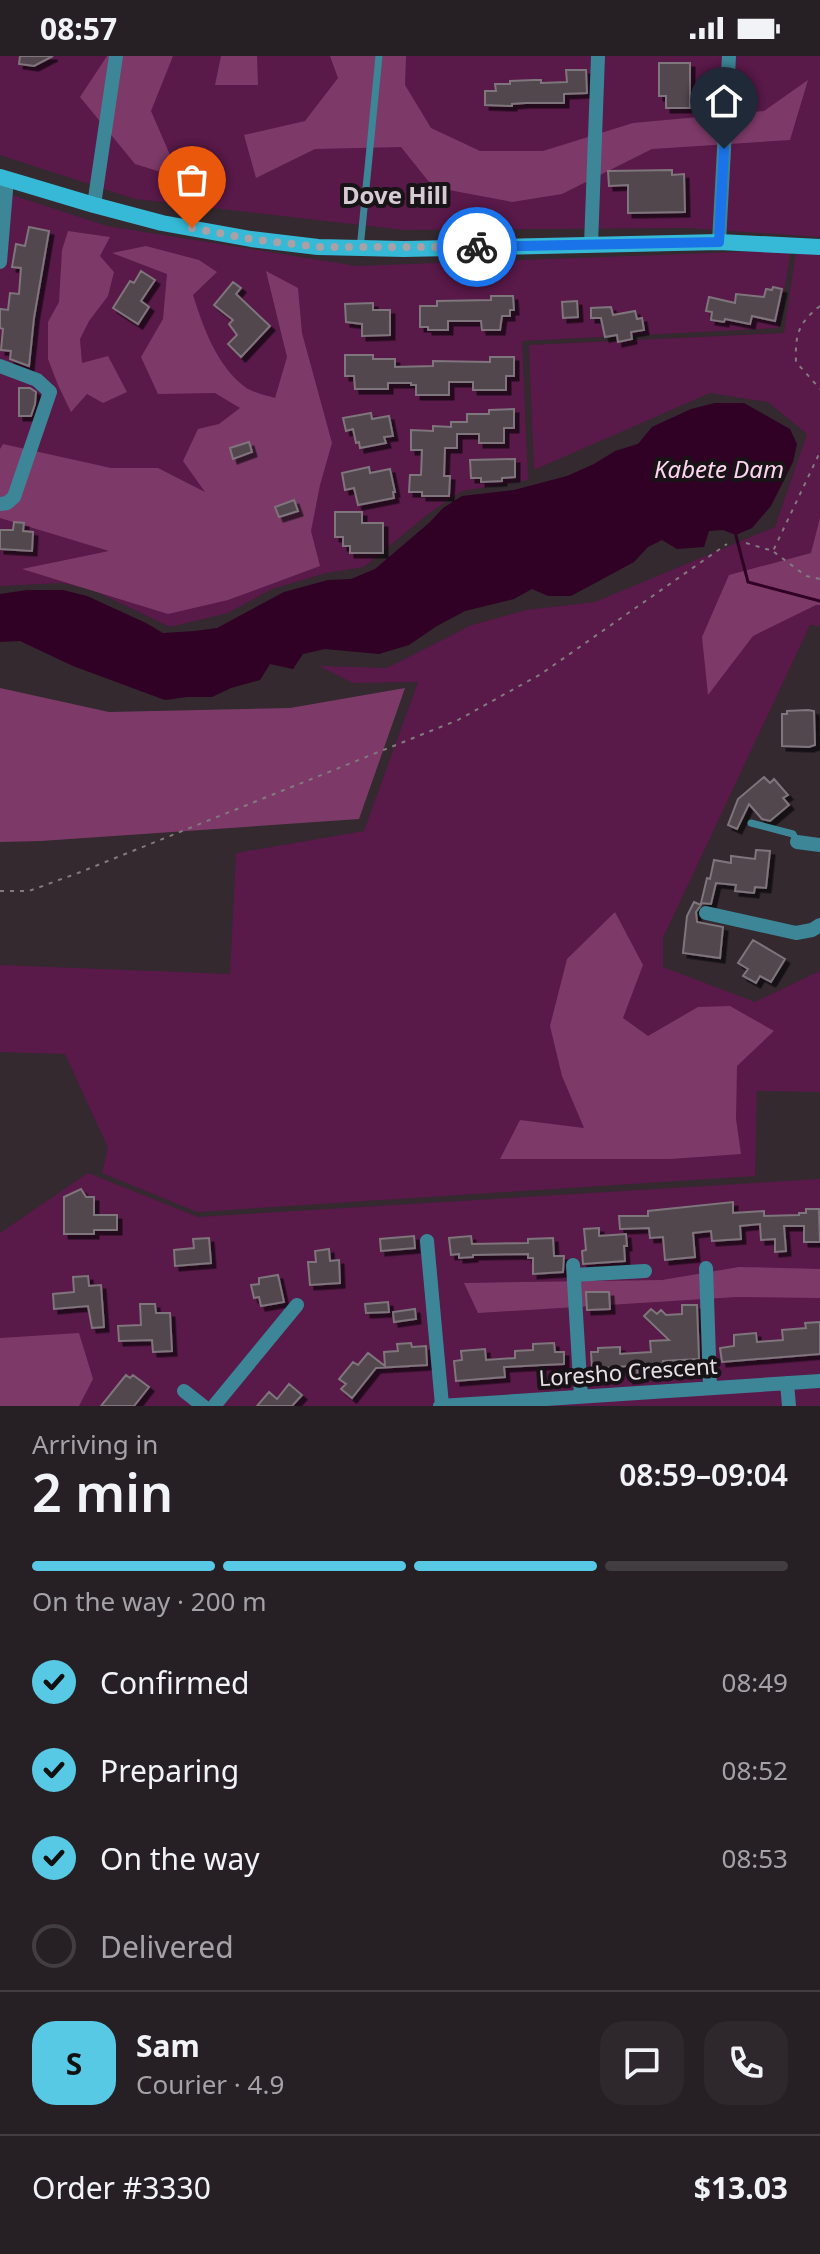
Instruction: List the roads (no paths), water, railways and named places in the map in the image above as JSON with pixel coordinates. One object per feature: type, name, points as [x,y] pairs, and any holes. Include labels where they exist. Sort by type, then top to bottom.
[{"type":"main road","points":[[4,178],[162,223],[318,247],[360,249],[719,242],[820,247]]},
{"type":"street","points":[[94,205],[116,56]]},
{"type":"street","points":[[591,245],[598,56]]},
{"type":"street","points":[[719,242],[729,56]]},
{"type":"street","points":[[0,262],[4,178]]},
{"type":"street","points":[[0,366],[37,380],[50,392],[14,497],[0,504]]},
{"type":"street","points":[[793,842],[820,845]]},
{"type":"street","points":[[706,913],[796,933],[820,925]]},
{"type":"street","points":[[427,1241],[441,1406]]},
{"type":"street","points":[[706,1268],[710,1387]]},
{"type":"street","points":[[581,1396],[574,1270],[645,1271]]},
{"type":"street","points":[[214,1406],[297,1305]]},
{"type":"street","name":"Loresho Crescent","points":[[441,1406],[820,1381]]},
{"type":"street","points":[[787,1383],[789,1406]]},
{"type":"street","points":[[184,1391],[203,1406]]},
{"type":"lane","points":[[360,249],[379,56]]},
{"type":"lane","points":[[751,823],[793,834],[793,842]]},
{"type":"water","name":"Kabete Dam","points":[[715,403],[744,403],[790,429],[797,444],[793,462],[771,506],[752,528],[736,535],[723,530],[709,531],[704,547],[677,549],[662,540],[648,547],[634,562],[571,596],[548,596],[532,589],[514,599],[465,611],[409,645],[379,654],[325,649],[303,654],[293,669],[270,664],[260,680],[212,697],[165,700],[73,666],[20,641],[0,642],[0,594],[27,590],[63,590],[87,596],[163,633],[217,628],[284,592],[328,580],[351,579],[375,569],[443,508],[462,496],[514,490],[567,476],[615,451],[638,444],[652,427],[691,409]]},
{"type":"waterway","points":[[736,536],[748,582],[820,601]]},
{"type":"district","name":"Dove Hill","points":[[395,194]]}]
